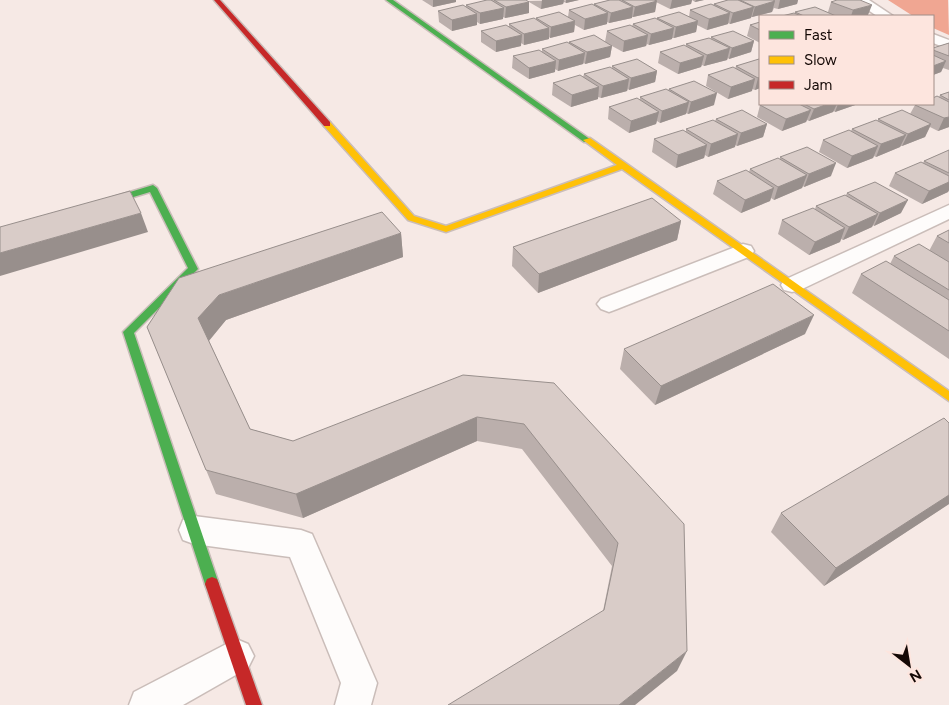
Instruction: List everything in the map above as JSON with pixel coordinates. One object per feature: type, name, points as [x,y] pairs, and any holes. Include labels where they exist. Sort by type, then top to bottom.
[{"type":"street","points":[[217,0],[411,218],[446,229],[623,166]]},
{"type":"street","points":[[389,0],[949,397]]},
{"type":"street","points":[[860,0],[884,15]]},
{"type":"street","points":[[934,38],[949,45]]},
{"type":"street","points":[[90,208],[153,188],[193,269],[128,332],[254,705]]},
{"type":"street","points":[[792,285],[949,211]]},
{"type":"street","points":[[609,304],[743,251]]},
{"type":"street","points":[[194,530],[301,544],[359,683],[353,705]]},
{"type":"street","points":[[147,705],[236,656]]},
{"type":"shaded area","points":[[888,0],[948,0],[949,35],[934,28],[934,15],[911,15]]},
{"type":"building","points":[[491,0],[504,8],[480,13],[466,5]]},
{"type":"building","points":[[494,0],[526,0],[529,2],[506,7]]},
{"type":"building","points":[[619,0],[633,7],[611,13],[594,4]]},
{"type":"building","points":[[622,0],[654,0],[657,1],[635,7]]},
{"type":"building","points":[[728,0],[738,0],[754,7],[733,13],[714,4]]},
{"type":"building","points":[[740,0],[773,0],[775,1],[755,7]]},
{"type":"building","points":[[837,0],[860,0],[872,5],[853,10],[831,2]]},
{"type":"building","points":[[592,4],[608,13],[585,19],[569,10]]},
{"type":"building","points":[[711,4],[730,13],[709,19],[690,10]]},
{"type":"building","points":[[463,5],[477,14],[452,20],[438,11]]},
{"type":"building","points":[[815,7],[834,15],[802,15],[795,12]]},
{"type":"building","points":[[559,12],[575,21],[551,27],[536,18]]},
{"type":"building","points":[[679,12],[698,21],[676,27],[657,18]]},
{"type":"building","points":[[534,18],[549,28],[524,34],[509,24]]},
{"type":"building","points":[[655,18],[674,28],[651,34],[633,24]]},
{"type":"building","points":[[759,22],[759,30],[750,25]]},
{"type":"building","points":[[506,25],[522,35],[496,41],[481,31]]},
{"type":"building","points":[[630,25],[648,35],[624,41],[607,31]]},
{"type":"building","points":[[733,31],[754,41],[732,48],[711,37]]},
{"type":"building","points":[[594,35],[612,46],[587,52],[569,42]]},
{"type":"building","points":[[709,38],[730,48],[707,55],[686,44]]},
{"type":"building","points":[[567,42],[585,53],[559,60],[542,49]]},
{"type":"building","points":[[949,43],[949,56],[934,50],[934,48]]},
{"type":"building","points":[[684,45],[704,56],[680,63],[660,52]]},
{"type":"building","points":[[539,50],[556,61],[529,68],[513,56]]},
{"type":"building","points":[[934,55],[946,61],[934,66]]},
{"type":"building","points":[[637,59],[657,71],[631,78],[612,66]]},
{"type":"building","points":[[759,59],[759,78],[758,78],[736,66]]},
{"type":"building","points":[[610,67],[629,79],[603,86],[584,74]]},
{"type":"building","points":[[733,67],[755,79],[731,87],[708,75]]},
{"type":"building","points":[[580,75],[599,87],[572,95],[553,83]]},
{"type":"building","points":[[694,81],[717,93],[691,102],[669,89]]},
{"type":"building","points":[[666,89],[689,102],[662,111],[640,97]]},
{"type":"building","points":[[949,92],[949,100],[940,95]]},
{"type":"building","points":[[937,96],[949,102],[949,117],[944,118],[915,105],[934,105],[934,98]]},
{"type":"building","points":[[637,98],[659,112],[631,121],[609,107]]},
{"type":"building","points":[[760,105],[801,105],[811,110],[786,119]]},
{"type":"building","points":[[806,105],[825,105],[814,109]]},
{"type":"building","points":[[742,110],[767,124],[741,133],[716,119]]},
{"type":"building","points":[[902,110],[931,124],[908,134],[878,119]]},
{"type":"building","points":[[713,120],[738,134],[711,144],[686,129]]},
{"type":"building","points":[[876,120],[906,135],[881,144],[852,129]]},
{"type":"building","points":[[683,130],[707,145],[678,155],[654,139]]},
{"type":"building","points":[[849,130],[878,146],[852,156],[823,140]]},
{"type":"building","points":[[807,147],[836,163],[809,174],[780,157]]},
{"type":"building","points":[[949,150],[949,173],[924,161]]},
{"type":"building","points":[[778,158],[807,175],[778,187],[750,169]]},
{"type":"building","points":[[921,162],[949,176],[949,182],[929,191],[895,173]]},
{"type":"building","points":[[746,170],[774,188],[745,200],[717,181]]},
{"type":"building","points":[[875,182],[908,200],[880,213],[847,193]]},
{"type":"building","points":[[130,191],[141,213],[0,253],[0,227]]},
{"type":"building","points":[[845,195],[878,214],[849,227],[816,206]]},
{"type":"building","points":[[652,198],[681,221],[539,274],[513,247]]},
{"type":"building","points":[[813,208],[845,228],[815,242],[782,220]]},
{"type":"building","points":[[382,212],[401,233],[219,295],[198,318],[250,429],[293,441],[463,375],[554,383],[684,524],[687,651],[619,705],[448,705],[604,610],[618,543],[524,424],[477,417],[296,494],[206,470],[147,327],[179,278]]},
{"type":"building","points":[[949,230],[949,243],[937,236]]},
{"type":"building","points":[[919,244],[949,262],[949,290],[894,256]]},
{"type":"building","points":[[886,261],[949,300],[949,331],[861,274]]},
{"type":"building","points":[[773,284],[814,315],[661,386],[624,349]]},
{"type":"building","points":[[944,418],[949,423],[949,495],[836,568],[781,513]]},
{"type":"traffic: fast","points":[[389,0],[587,140]]},
{"type":"traffic: fast","points":[[97,205],[153,188],[193,269],[128,332],[212,584]]},
{"type":"traffic: slow","points":[[327,124],[411,218],[446,229],[623,166]]},
{"type":"traffic: slow","points":[[587,140],[949,397]]},
{"type":"traffic: jam","points":[[217,0],[327,124]]},
{"type":"traffic: jam","points":[[212,584],[254,705]]}]
